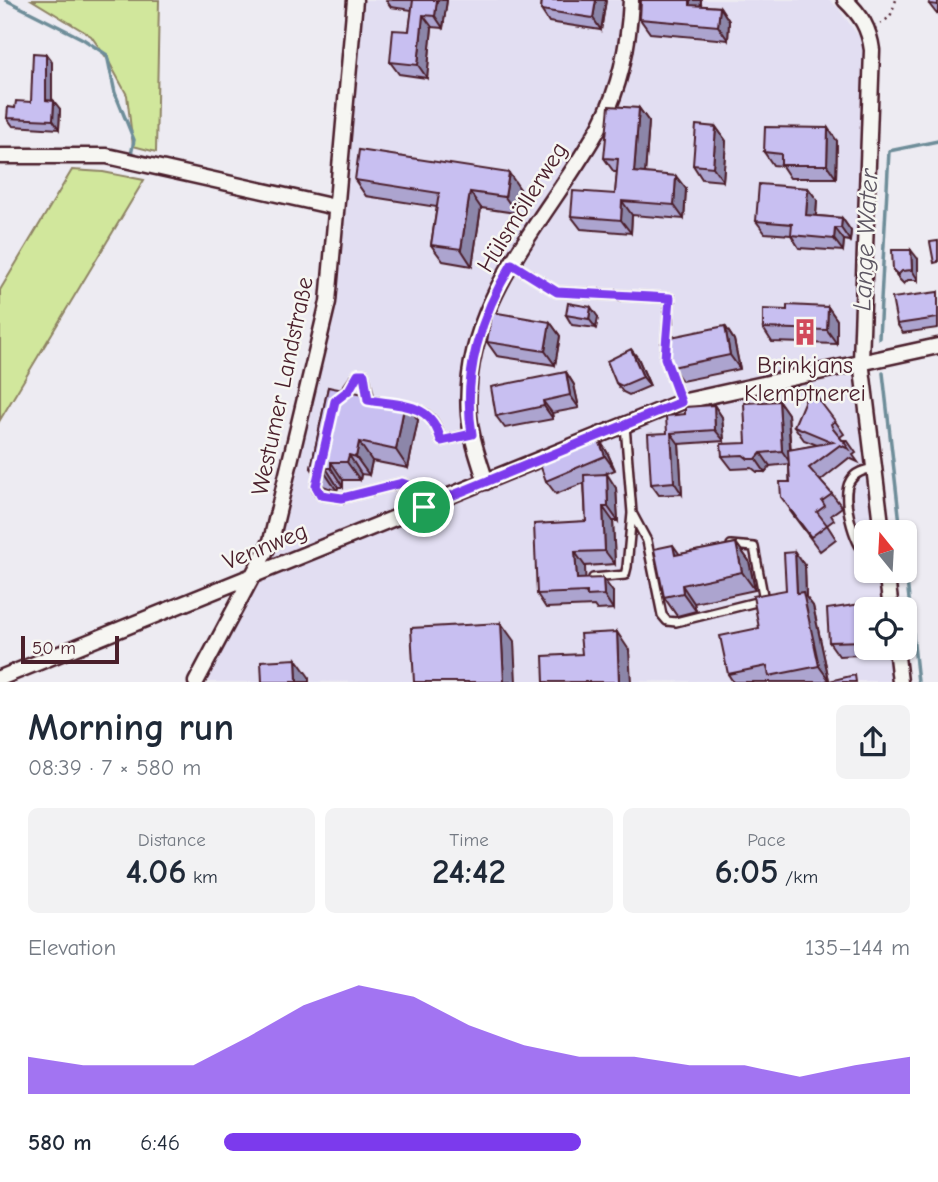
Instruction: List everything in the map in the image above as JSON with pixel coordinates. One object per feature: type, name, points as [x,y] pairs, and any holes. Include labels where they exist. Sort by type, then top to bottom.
[{"type":"street","name":"Westumer Landstraße","points":[[196,681],[271,541],[328,302],[355,0]]},
{"type":"street","name":"Hülsmöllerweg","points":[[486,482],[469,414],[471,370],[480,329],[497,288],[602,122],[622,65],[631,0]]},
{"type":"street","points":[[845,0],[860,14],[869,33],[872,50],[861,361],[880,520]]},
{"type":"street","points":[[0,156],[107,156],[335,207]]},
{"type":"street","name":"Vennweg","points":[[0,678],[681,402],[938,346]]},
{"type":"street","points":[[897,660],[900,681]]},
{"type":"lane","points":[[512,264],[557,292],[670,298],[665,358],[681,402]]},
{"type":"lane","points":[[335,401],[349,390],[358,374],[364,374],[368,400],[380,402]]},
{"type":"lane","points":[[392,404],[422,410],[433,418],[441,441],[472,434]]},
{"type":"lane","points":[[593,578],[625,575],[632,513],[625,425]]},
{"type":"lane","points":[[322,463],[316,486],[321,495],[342,498],[402,483],[418,492],[424,507]]},
{"type":"lane","points":[[854,537],[848,486],[853,476],[874,468]]},
{"type":"lane","points":[[632,513],[642,527],[653,562],[662,615],[667,621],[764,600],[754,547],[735,544],[724,547]]},
{"type":"lane","points":[[653,562],[665,560]]},
{"type":"path","points":[[869,33],[890,17],[896,0]]},
{"type":"shaded area","points":[[361,0],[830,0],[864,43],[853,347],[874,520],[854,520],[854,583],[881,583],[882,597],[854,597],[854,660],[889,660],[892,681],[204,682],[278,540],[324,345]]},
{"type":"green space","points":[[32,0],[159,0],[156,152],[133,146],[127,95],[91,36]]},
{"type":"green space","points":[[72,170],[103,172],[144,180],[0,420],[0,290]]},
{"type":"building","points":[[413,0],[437,0],[435,16],[423,15],[418,65],[390,62],[393,30],[409,31]]},
{"type":"building","points":[[542,0],[596,0],[593,18],[541,10]]},
{"type":"building","points":[[641,0],[690,0],[690,5],[720,7],[718,26],[640,19]]},
{"type":"building","points":[[930,0],[938,0],[938,5],[929,4]]},
{"type":"building","points":[[33,53],[46,54],[46,100],[54,101],[53,120],[7,118],[8,107],[15,108],[16,101],[31,102]]},
{"type":"building","points":[[609,106],[639,108],[634,172],[676,176],[674,205],[622,201],[621,220],[571,216],[573,191],[615,194],[618,159],[604,158]]},
{"type":"building","points":[[696,125],[716,127],[713,167],[693,165]]},
{"type":"building","points":[[765,127],[828,128],[827,165],[781,165],[781,154],[764,152]]},
{"type":"building","points":[[359,150],[509,173],[505,197],[470,192],[461,249],[431,245],[439,193],[355,180]]},
{"type":"building","points":[[759,184],[808,188],[806,215],[842,218],[841,228],[835,228],[834,239],[791,235],[792,224],[756,221]]},
{"type":"building","points":[[938,241],[938,262],[934,263],[930,242]]},
{"type":"building","points":[[892,250],[911,250],[912,270],[902,271],[898,275],[893,270]]},
{"type":"building","points":[[938,292],[938,318],[897,324],[892,298]]},
{"type":"building","points":[[568,303],[591,307],[589,319],[566,315]]},
{"type":"building","points":[[787,305],[828,307],[827,330],[763,328],[763,309],[787,310]]},
{"type":"building","points":[[492,312],[550,322],[545,351],[487,342]]},
{"type":"building","points":[[725,326],[730,355],[672,367],[666,338]]},
{"type":"building","points":[[631,349],[643,377],[622,386],[616,383],[607,361]]},
{"type":"building","points":[[566,372],[570,395],[543,401],[544,406],[496,416],[491,387]]},
{"type":"building","points":[[328,387],[405,402],[396,450],[359,442],[356,457],[349,455],[347,462],[331,462],[331,468],[326,468],[325,473],[311,468]]},
{"type":"building","points":[[810,388],[835,421],[831,424],[833,429],[842,440],[847,440],[844,442],[849,449],[840,445],[809,468],[832,494],[822,501],[825,506],[817,512],[827,525],[811,537],[781,497],[780,482],[790,482],[788,450],[833,442],[794,426]]},
{"type":"building","points":[[779,401],[782,451],[761,453],[756,459],[748,459],[743,455],[722,456],[721,444],[746,443],[744,403]]},
{"type":"building","points":[[714,405],[715,430],[671,433],[674,482],[651,484],[648,434],[667,433],[666,416],[685,414],[685,407]]},
{"type":"building","points":[[598,438],[605,456],[546,481],[539,462]]},
{"type":"building","points":[[607,474],[608,507],[603,507],[605,551],[575,552],[577,579],[603,578],[604,595],[587,596],[587,592],[537,594],[534,524],[586,521],[584,475]]},
{"type":"building","points":[[736,543],[742,572],[682,585],[683,593],[664,597],[654,549],[673,545],[675,555]]},
{"type":"building","points":[[795,552],[797,593],[803,592],[819,666],[769,676],[767,666],[728,674],[720,636],[759,628],[753,596],[786,590],[784,553]]},
{"type":"building","points":[[854,605],[854,641],[829,642],[827,609]]},
{"type":"building","points":[[501,623],[504,682],[414,682],[411,628]]},
{"type":"building","points":[[617,632],[619,682],[544,682],[543,656],[582,654],[580,634]]},
{"type":"building","points":[[296,659],[297,682],[262,682],[261,661]]},
{"type":"building","points":[[855,675],[856,682],[825,682]]},
{"type":"waterway","points":[[6,0],[83,39],[107,55],[115,93],[134,140],[131,155]]},
{"type":"waterway","name":"Lange Water","points":[[879,338],[889,151],[938,141]]},
{"type":"waterway","name":"Lange Water","points":[[883,373],[900,520]]},
{"type":"waterway","name":"Lange Water","points":[[907,583],[918,682]]},
{"type":"place","name":"Brinkjans Klemptnerei","points":[[805,332]]},
{"type":"route","points":[[512,264],[557,292],[670,298],[665,358],[681,402],[424,507],[418,492],[402,483],[342,498],[321,495],[317,489],[335,401],[349,390],[353,378],[364,374],[368,400],[422,410],[433,418],[441,441],[472,434],[469,414],[471,370],[480,329],[497,288],[512,264]]}]
